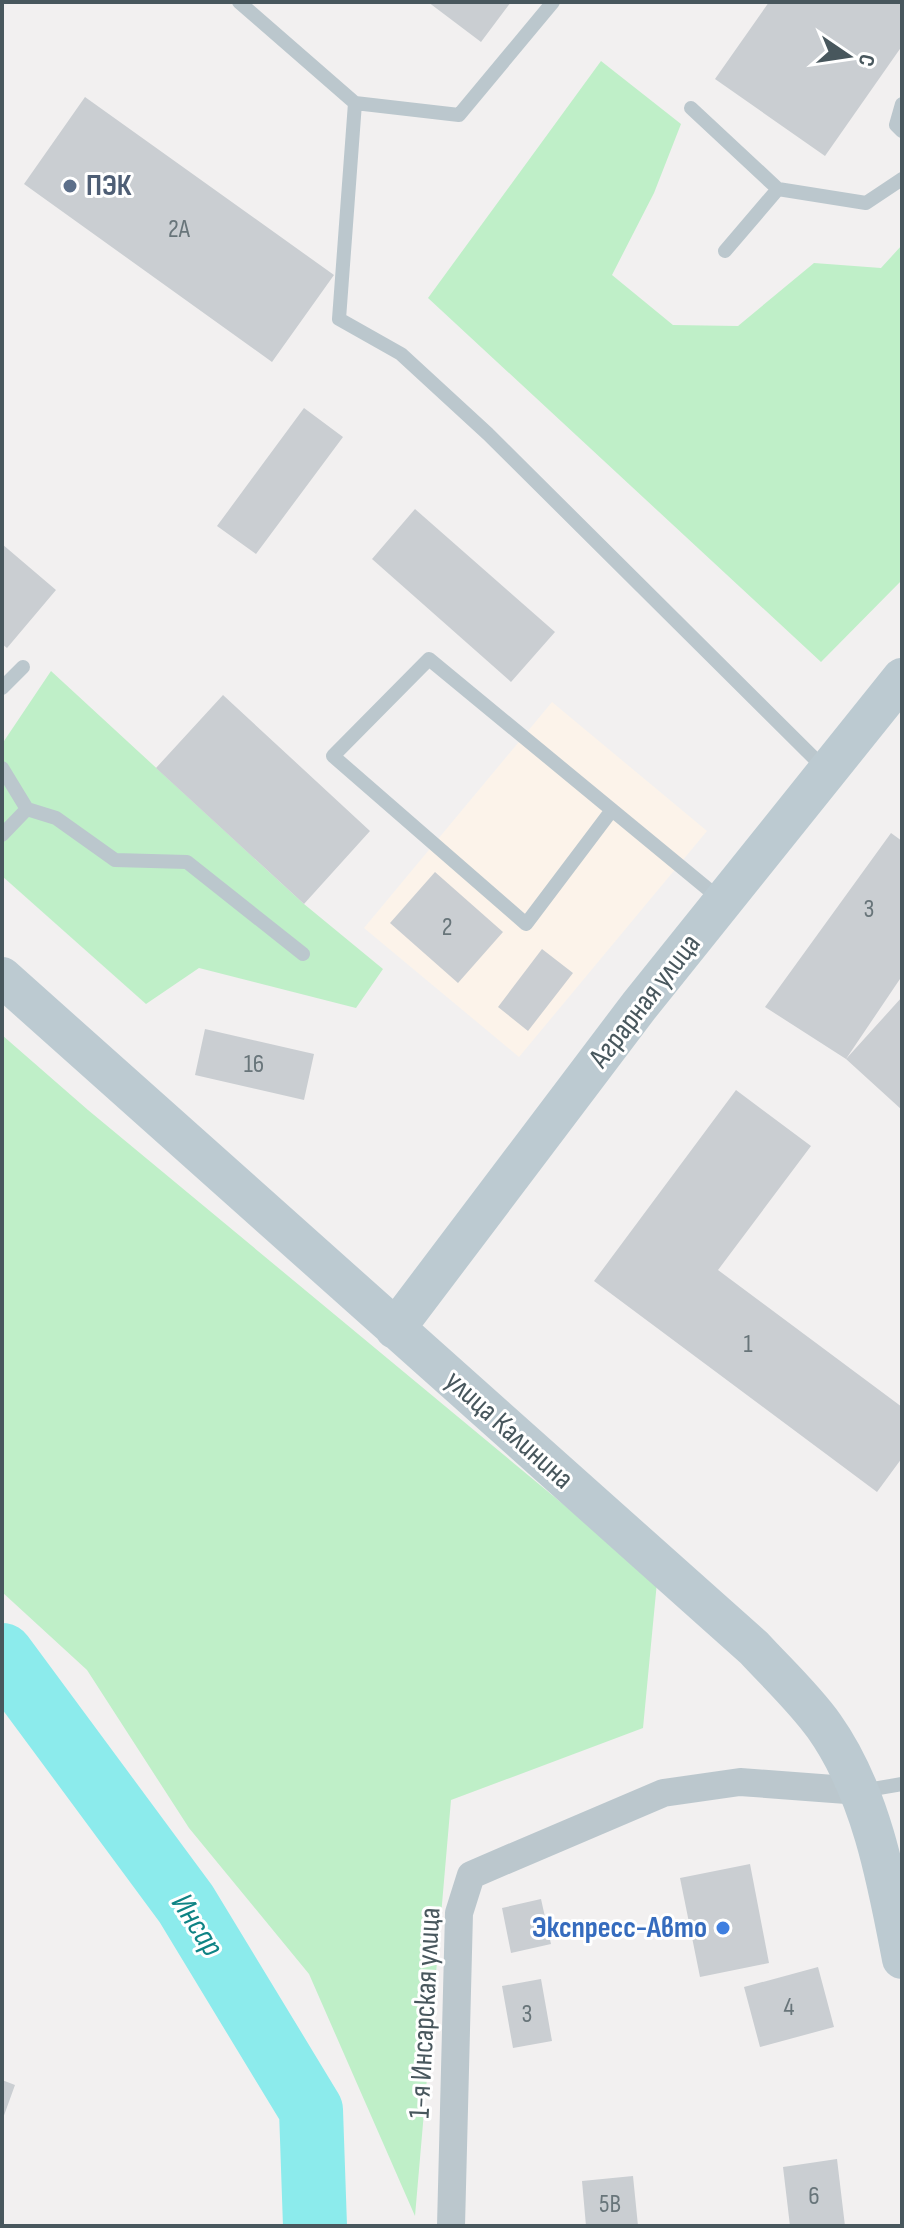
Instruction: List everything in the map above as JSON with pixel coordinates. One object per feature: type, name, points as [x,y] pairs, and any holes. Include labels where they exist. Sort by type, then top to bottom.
[{"type":"main road","name":"Аграрная улица","points":[[395,1329],[639,1006],[902,678]]},
{"type":"main road","name":"улица Калинина","points":[[2,977],[754,1648],[824,1726],[860,1791],[891,1901],[902,1959]]},
{"type":"street","name":"1-я Инсарская улица","points":[[451,2226],[459,1913],[471,1875],[663,1793],[740,1782],[860,1791]]},
{"type":"lane","points":[[239,2],[355,103],[459,115],[553,2]]},
{"type":"lane","points":[[355,103],[339,319],[401,354],[488,434],[828,771]]},
{"type":"lane","points":[[902,104],[896,125],[902,131]]},
{"type":"lane","points":[[691,108],[778,189],[866,203],[902,179]]},
{"type":"lane","points":[[725,251],[778,189]]},
{"type":"lane","points":[[612,810],[526,924],[333,756],[429,659],[723,901]]},
{"type":"lane","points":[[2,688],[23,667]]},
{"type":"lane","points":[[2,768],[27,809],[56,818],[115,860],[187,862],[303,954]]},
{"type":"lane","points":[[2,835],[27,809]]},
{"type":"lane","points":[[860,1791],[902,1784]]},
{"type":"shaded area","points":[[552,702],[707,831],[519,1057],[364,928]]},
{"type":"green space","points":[[601,61],[681,124],[654,193],[612,275],[673,325],[738,326],[814,263],[881,268],[902,245],[902,580],[821,662],[428,298]]},
{"type":"green space","points":[[51,671],[304,904],[383,969],[356,1008],[199,968],[146,1004],[2,876],[2,744]]},
{"type":"green space","points":[[2,1035],[88,1110],[657,1582],[643,1728],[451,1800],[415,2216],[309,1974],[189,1828],[87,1670],[2,1592]]},
{"type":"building","points":[[428,2],[511,2],[481,42]]},
{"type":"building","points":[[769,2],[902,2],[902,46],[825,156],[715,79]]},
{"type":"building","points":[[85,97],[334,275],[272,362],[24,184]]},
{"type":"building","points":[[304,408],[343,437],[256,554],[217,526]]},
{"type":"building","points":[[415,509],[555,632],[511,682],[372,559]]},
{"type":"building","points":[[2,544],[56,590],[7,648],[2,644]]},
{"type":"building","points":[[223,695],[370,831],[304,904],[156,768]]},
{"type":"building","points":[[891,833],[902,841],[902,976],[846,1059],[765,1007]]},
{"type":"building","points":[[435,872],[503,932],[458,983],[390,923]]},
{"type":"building","points":[[542,949],[573,973],[528,1031],[498,1007]]},
{"type":"building","points":[[902,997],[902,1110],[846,1059]]},
{"type":"building","points":[[205,1029],[314,1054],[304,1100],[195,1075]]},
{"type":"building","points":[[736,1090],[811,1146],[718,1270],[902,1407],[902,1458],[877,1492],[594,1281]]},
{"type":"building","points":[[750,1864],[769,1963],[700,1977],[680,1878]]},
{"type":"building","points":[[541,1899],[551,1944],[511,1953],[502,1908]]},
{"type":"building","points":[[818,1967],[834,2027],[760,2047],[744,1987]]},
{"type":"building","points":[[541,1979],[552,2041],[513,2048],[502,1986]]},
{"type":"building","points":[[2,2080],[15,2085],[2,2121]]},
{"type":"building","points":[[837,2159],[845,2226],[790,2226],[783,2167]]},
{"type":"building","points":[[633,2176],[638,2226],[586,2226],[582,2181]]},
{"type":"waterway","name":"Инсар","points":[[2,1655],[186,1904],[311,2110],[315,2226]]},
{"type":"place","name":"ПЭК","points":[[70,186]]},
{"type":"place","name":"Экспресс-Авто","points":[[723,1928]]}]
